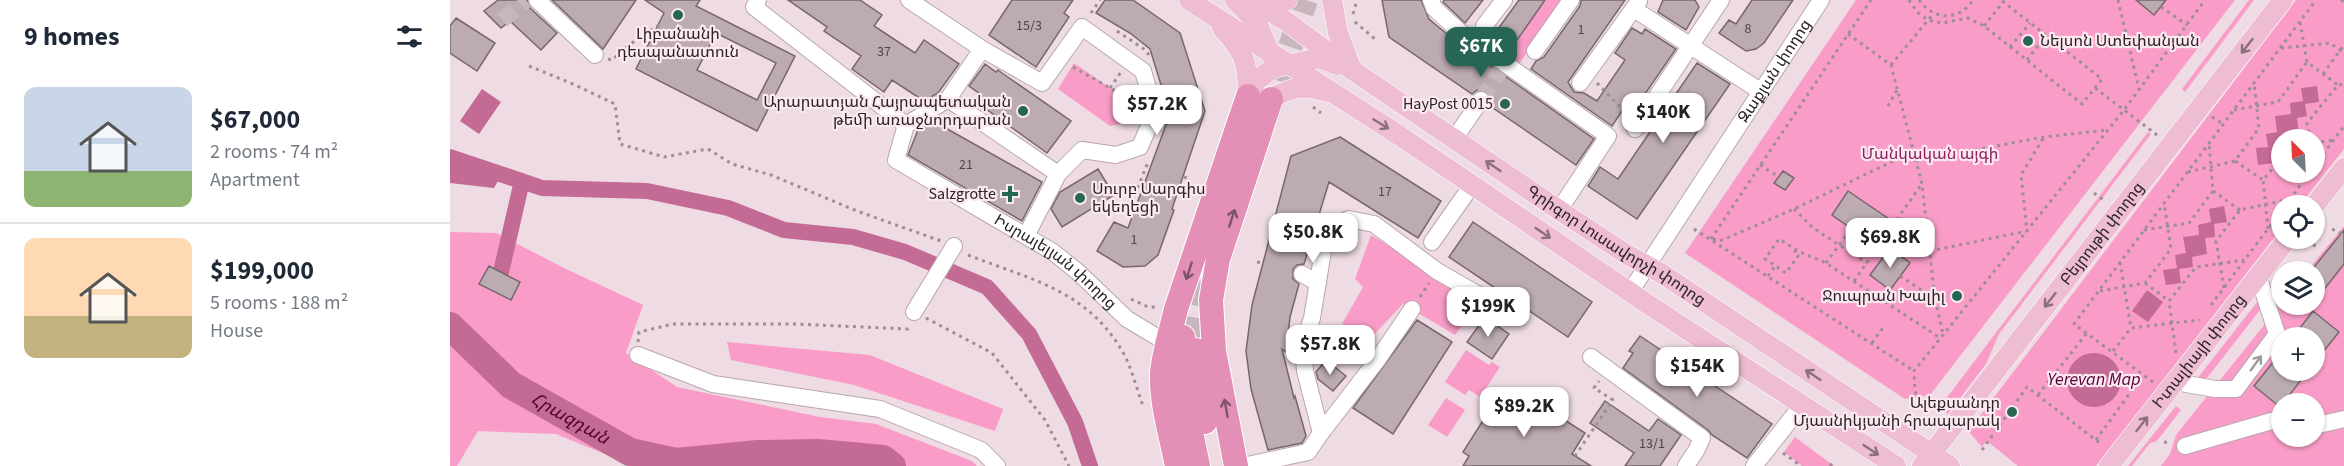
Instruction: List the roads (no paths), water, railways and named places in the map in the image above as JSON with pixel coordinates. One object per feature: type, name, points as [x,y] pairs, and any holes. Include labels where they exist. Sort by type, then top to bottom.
[{"type":"highway","points":[[1214,466],[1202,408],[1182,341],[1176,309],[1260,98]]},
{"type":"highway","points":[[1236,466],[1215,351],[1211,300],[1218,259],[1260,98]]},
{"type":"highway","points":[[1177,466],[1164,400],[1162,374],[1182,341]]},
{"type":"highway","points":[[1182,341],[1182,388],[1198,466]]},
{"type":"main road","name":"Գրիգոր Լուսավորչի փողոց","points":[[1189,0],[1325,87],[1630,292],[1896,466]]},
{"type":"main road","points":[[1332,0],[1338,33],[1352,70]]},
{"type":"main road","name":"Բեյրութի փողոց","points":[[1927,460],[2283,0]]},
{"type":"main road","name":"Գրիգոր Լուսավորչի փողոց","points":[[1248,4],[1285,6],[1352,70],[1559,210],[1673,282],[1927,460],[1950,466]]},
{"type":"main road","points":[[1260,98],[1248,75],[1245,59],[1211,14],[1248,4],[1257,23],[1285,61]]},
{"type":"main road","points":[[1260,98],[1275,84],[1285,61],[1285,6]]},
{"type":"main road","points":[[1285,61],[1319,58],[1352,70]]},
{"type":"main road","points":[[1260,98],[1288,89],[1325,87]]},
{"type":"main road","points":[[2323,195],[2344,168]]},
{"type":"main road","name":"Իտալիայի փողոց","points":[[2109,466],[2167,378],[2258,276],[2287,249]]},
{"type":"street","points":[[537,0],[595,55]]},
{"type":"street","points":[[758,0],[754,7],[906,125],[948,99],[982,49]]},
{"type":"street","points":[[909,0],[982,49],[1042,83],[1082,27],[1143,71],[1150,95],[1151,121],[1140,147],[1116,155],[1082,150],[1058,174],[1027,234]]},
{"type":"street","points":[[1431,0],[1434,8],[1446,21],[1503,67],[1608,136],[1559,210]]},
{"type":"street","points":[[1484,26],[1504,0]]},
{"type":"street","points":[[1535,51],[1571,0]]},
{"type":"street","points":[[1636,127],[1721,0]]},
{"type":"street","name":"Զաքյան փողոց","points":[[1630,292],[1821,0]]},
{"type":"street","points":[[1584,78],[1637,4],[1691,45],[1760,91]]},
{"type":"street","points":[[948,99],[1058,174]]},
{"type":"street","points":[[1454,140],[1481,100]]},
{"type":"street","name":"Իսրայելյան փողոց","points":[[906,125],[896,159],[1027,234],[1053,252],[1078,272],[1127,319],[1182,341]]},
{"type":"street","points":[[1432,243],[1472,185]]},
{"type":"street","points":[[1322,433],[1305,371],[1303,345],[1312,318],[1324,245],[1331,227],[1349,219],[1374,224],[1437,271],[1484,298]]},
{"type":"street","points":[[914,312],[953,247]]},
{"type":"street","points":[[1302,274],[1318,283]]},
{"type":"street","points":[[2167,378],[2215,389],[2236,390],[2277,334],[2258,276]]},
{"type":"street","points":[[1243,466],[1308,452],[1378,359],[1412,309]]},
{"type":"street","points":[[638,355],[713,384],[880,409],[981,450],[997,466]]},
{"type":"street","points":[[1591,357],[1702,438],[1686,466]]},
{"type":"street","points":[[1754,466],[1802,405]]},
{"type":"street","points":[[2325,423],[2344,419]]},
{"type":"street","points":[[2185,446],[2271,421]]},
{"type":"water","points":[[2317,86],[2319,102],[2305,104],[2307,116],[2297,118],[2298,129],[2277,129],[2275,116],[2291,114],[2290,103],[2303,101],[2301,88]]},
{"type":"water","points":[[482,89],[501,102],[479,134],[460,121]]},
{"type":"water","points":[[2271,133],[2271,163],[2258,165],[2256,148],[2268,147],[2266,134]]},
{"type":"water","points":[[450,162],[498,181],[494,188],[450,183]]},
{"type":"water","points":[[2224,206],[2227,222],[2214,224],[2215,237],[2205,238],[2207,254],[2192,257],[2193,267],[2179,269],[2181,283],[2166,285],[2163,270],[2177,268],[2175,255],[2186,253],[2183,237],[2199,235],[2198,225],[2211,222],[2209,209]]},
{"type":"water","points":[[2147,290],[2163,302],[2148,322],[2132,311]]},
{"type":"water","name":"Yerevan Map","points":[[2089,353],[2099,353],[2113,361],[2119,370],[2121,380],[2119,390],[2113,399],[2099,407],[2089,407],[2072,395],[2067,385],[2067,375],[2079,358]]},
{"type":"waterway","points":[[450,157],[542,188],[647,191],[728,208],[784,230],[853,237],[905,252],[987,287],[1029,334],[1075,422],[1090,466]]},
{"type":"waterway","points":[[501,272],[522,181]]},
{"type":"waterway","name":"Հրազդան","points":[[450,326],[511,385],[630,452],[676,462],[758,454],[818,453],[883,459],[892,466]]},
{"type":"tunnel","points":[[502,20],[526,0]]},
{"type":"tunnel","points":[[1267,115],[1306,0]]},
{"type":"tunnel","points":[[1481,100],[1500,71]]},
{"type":"tunnel","points":[[1195,342],[1203,294],[1208,280]]},
{"type":"place","name":"Լիբանանի դեսպանատուն","points":[[678,15]]},
{"type":"place","name":"Նելսոն Ստեփանյան","points":[[2028,41]]},
{"type":"place","name":"HayPost 0015","points":[[1505,104]]},
{"type":"place","name":"Արարատյան Հայրապետական թեմի առաջնորդարան","points":[[1023,111]]},
{"type":"place","name":"Salzgrotte","points":[[1010,194]]},
{"type":"place","name":"Սուրբ Սարգիս եկեղեցի","points":[[1080,198]]},
{"type":"place","name":"Ջուպրան Խալիլ","points":[[1957,296]]},
{"type":"place","name":"Ալեքսանդր Մյասնիկյանի հրապարակ","points":[[2012,412]]},
{"type":"park label","name":"Մանկական այգի","points":[[1930,154]]}]
